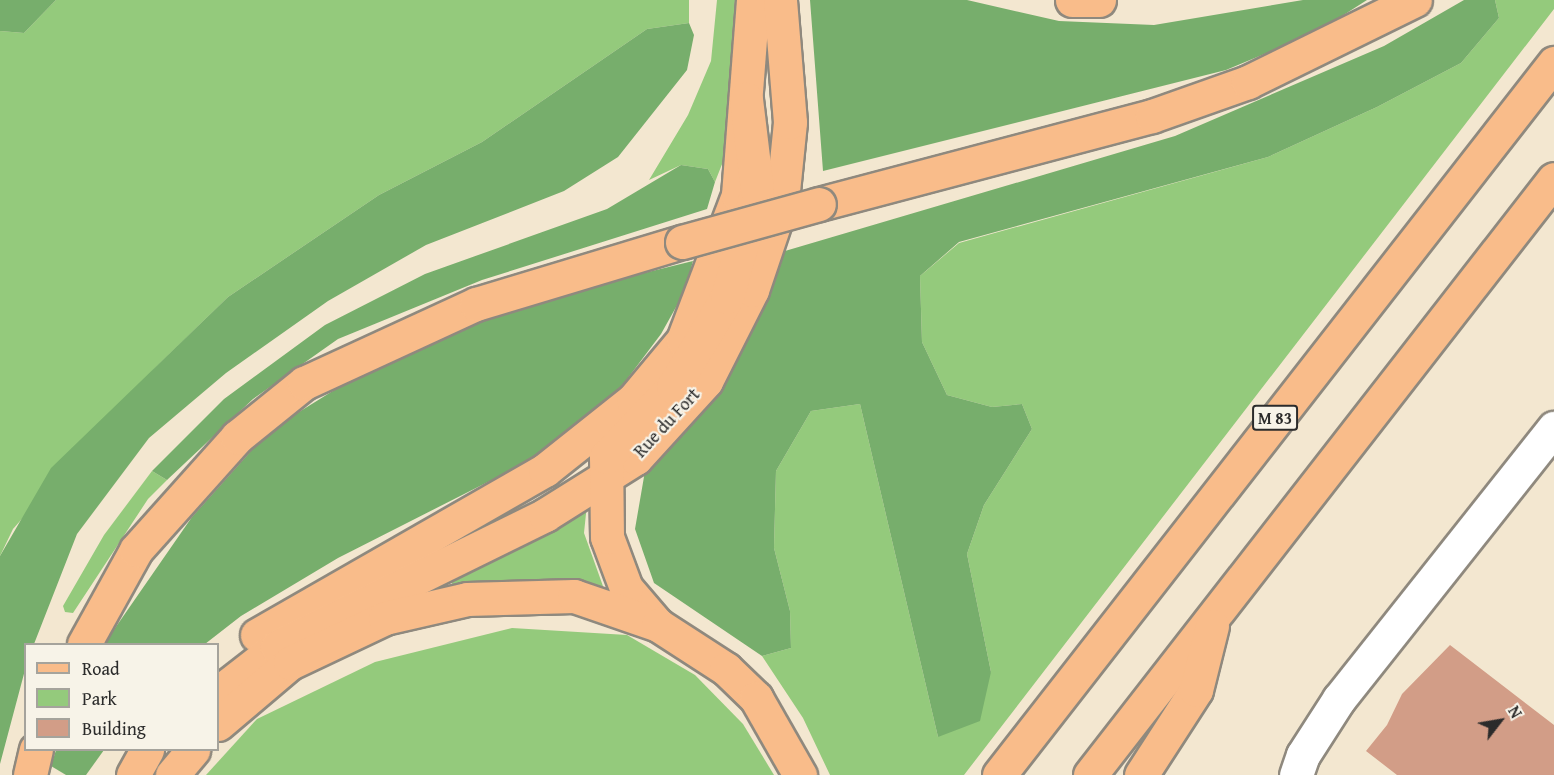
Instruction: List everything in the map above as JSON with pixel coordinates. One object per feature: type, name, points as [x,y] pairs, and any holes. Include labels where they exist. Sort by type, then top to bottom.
[{"type":"main road","points":[[219,675],[264,628],[437,536],[545,470],[633,400],[683,340],[723,245],[738,195],[753,0]]},
{"type":"main road","name":"Rue du Fort","points":[[219,692],[277,646],[545,515],[636,458],[706,381],[752,290],[782,201],[790,122],[780,0]]},
{"type":"main road","points":[[1072,0],[1099,0]]},
{"type":"main road","points":[[85,643],[136,550],[237,437],[304,383],[476,304],[682,242],[1152,116],[1248,82],[1415,0]]},
{"type":"main road","name":"M 83","points":[[999,775],[1554,63]]},
{"type":"main road","points":[[658,626],[626,588],[607,537],[606,457],[673,387],[727,297],[757,190],[746,99]]},
{"type":"main road","points":[[1090,775],[1554,179]]},
{"type":"main road","points":[[219,722],[290,663],[385,618],[467,599],[574,596],[658,626],[726,669],[756,698],[800,775]]},
{"type":"main road","points":[[1141,775],[1196,690],[1216,613]]},
{"type":"main road","points":[[30,775],[36,751]]},
{"type":"main road","points":[[133,775],[146,751]]},
{"type":"main road","points":[[172,775],[192,751]]},
{"type":"lane","points":[[1296,775],[1303,754],[1340,699],[1554,428]]},
{"type":"green space","points":[[0,0],[56,0],[24,33],[0,31]]},
{"type":"green space","points":[[56,0],[689,0],[689,23],[647,29],[482,142],[379,195],[228,297],[156,367],[13,529],[0,556],[0,31],[24,33]]},
{"type":"green space","points":[[717,0],[735,0],[728,149],[715,182],[708,169],[681,165],[649,180],[688,115],[711,61]]},
{"type":"green space","points":[[810,0],[967,0],[1059,21],[1154,25],[1303,0],[1367,0],[1317,32],[1226,70],[823,171]]},
{"type":"green space","points":[[1464,0],[1495,0],[1499,18],[1461,63],[1377,107],[1268,157],[959,242],[920,276],[922,342],[947,395],[992,407],[1022,404],[1032,429],[984,505],[967,554],[991,672],[980,721],[938,737],[860,404],[811,411],[776,471],[774,548],[790,611],[791,648],[762,656],[654,583],[635,529],[645,471],[757,308],[785,251],[1175,136],[1384,46]]},
{"type":"green space","points":[[1495,0],[1554,0],[1554,9],[964,775],[830,775],[803,718],[762,656],[791,648],[790,611],[774,548],[776,471],[811,411],[860,404],[938,737],[991,672],[967,554],[984,505],[1032,429],[1022,404],[992,407],[947,395],[922,342],[920,276],[959,243],[1268,157],[1377,107],[1461,63],[1499,18]]},
{"type":"green space","points":[[689,23],[694,35],[687,70],[618,157],[564,191],[426,245],[328,301],[226,373],[149,438],[77,534],[34,643],[24,643],[24,674],[0,764],[0,556],[51,468],[228,297],[379,195],[482,142],[647,29]]},
{"type":"green space","points":[[681,165],[708,169],[715,182],[707,209],[482,280],[338,339],[253,399],[167,480],[152,471],[224,399],[325,325],[425,274],[607,209]]},
{"type":"green space","points":[[693,261],[685,291],[661,334],[603,411],[537,457],[338,558],[241,616],[206,643],[105,643],[192,517],[270,430],[365,371],[498,309]]},
{"type":"green space","points":[[152,471],[167,480],[148,499],[73,613],[65,612],[63,606],[104,535]]},
{"type":"green space","points":[[587,504],[584,533],[604,589],[503,581],[454,587],[450,580],[529,543]]},
{"type":"green space","points":[[512,628],[627,635],[695,675],[743,724],[774,775],[206,775],[257,719],[375,662]]},
{"type":"green space","points":[[56,751],[103,751],[86,775],[66,775],[51,766]]},
{"type":"building","points":[[1450,645],[1554,725],[1554,775],[1397,775],[1366,751],[1387,725],[1402,694]]}]
